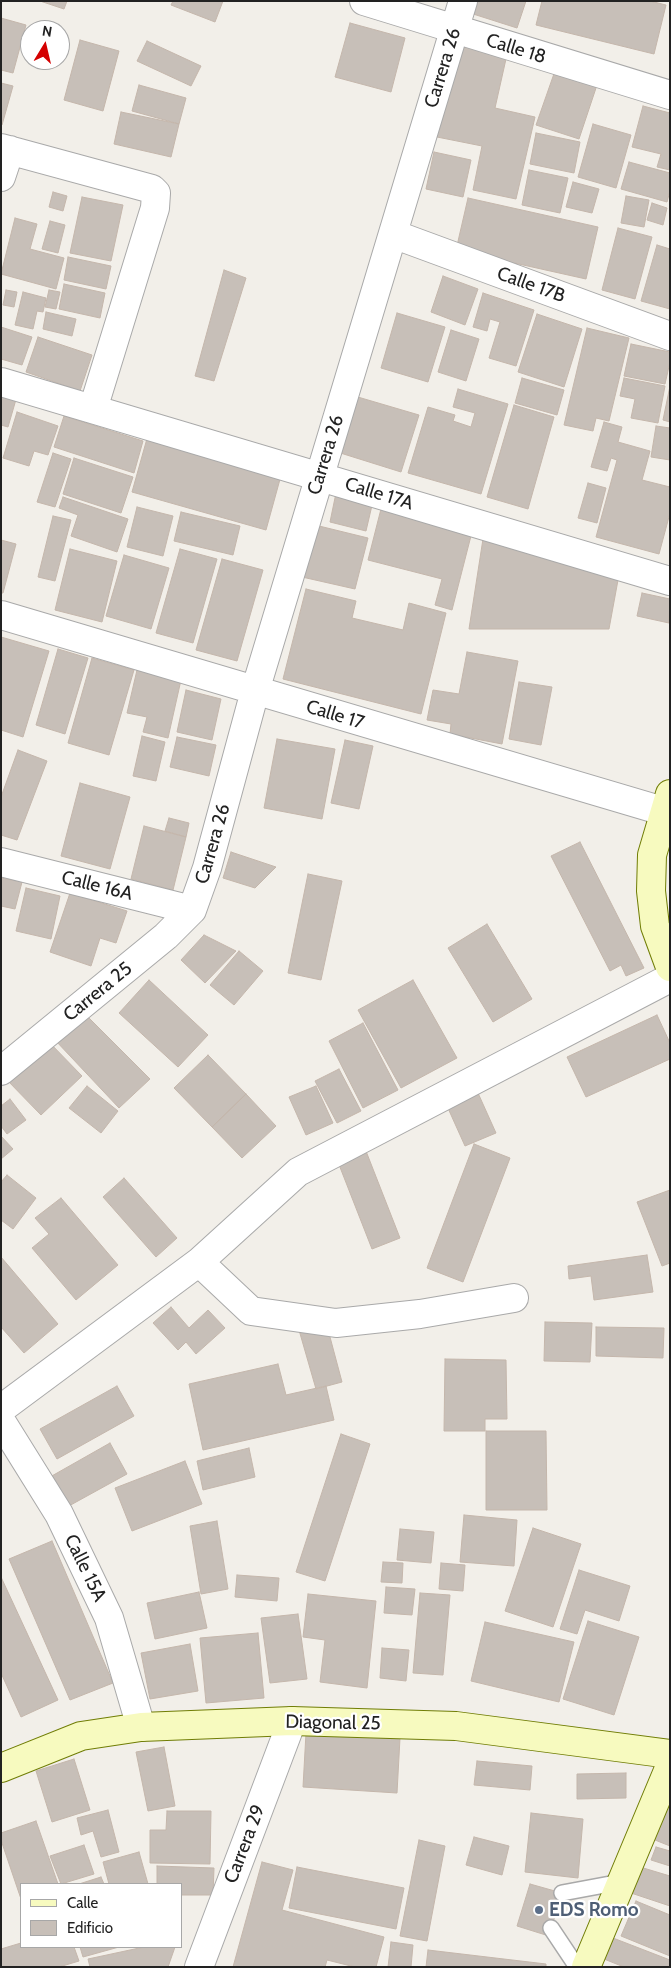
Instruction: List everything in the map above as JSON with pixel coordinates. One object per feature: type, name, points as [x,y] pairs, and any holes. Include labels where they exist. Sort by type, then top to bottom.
[{"type":"main road","points":[[668,806],[652,856],[650,891],[655,926],[670,967]]},
{"type":"main road","name":"Diagonal 25","points":[[1,1768],[81,1736],[142,1727],[292,1721],[456,1726],[670,1754]]},
{"type":"main road","points":[[586,1967],[670,1766]]},
{"type":"street","name":"Calle 18","points":[[364,1],[670,95]]},
{"type":"street","name":"Carrera 26","points":[[192,910],[207,868],[255,691],[463,1]]},
{"type":"street","points":[[1,176],[5,149],[152,189],[156,193],[155,208],[93,409]]},
{"type":"street","name":"Calle 17B","points":[[393,234],[670,336]]},
{"type":"street","name":"Calle 17A","points":[[1,382],[670,581]]},
{"type":"street","name":"Calle 17","points":[[1,615],[255,691],[668,806]]},
{"type":"street","name":"Calle 16A","points":[[1,862],[192,910]]},
{"type":"street","name":"Carrera 25","points":[[1,1071],[166,936],[192,910]]},
{"type":"street","points":[[1,1409],[200,1262],[298,1172],[670,978]]},
{"type":"street","points":[[200,1262],[251,1311],[336,1323],[420,1314],[514,1298]]},
{"type":"street","name":"Calle 15A","points":[[1,1421],[59,1514],[108,1618],[142,1727]]},
{"type":"street","name":"Carrera 29","points":[[199,1967],[292,1721]]},
{"type":"lane","points":[[562,1894],[621,1882]]},
{"type":"lane","points":[[552,1928],[577,1967]]},
{"type":"building","points":[[40,1],[67,1],[64,9]]},
{"type":"building","points":[[173,1],[223,1],[215,22],[171,5]]},
{"type":"building","points":[[474,1],[526,1],[517,28],[470,13]]},
{"type":"building","points":[[542,1],[650,1],[666,5],[654,54],[536,25]]},
{"type":"building","points":[[1,18],[20,23],[20,47],[13,73],[1,70]]},
{"type":"building","points":[[350,23],[405,38],[391,92],[335,77]]},
{"type":"building","points":[[453,38],[508,50],[495,108],[535,117],[516,199],[473,190],[482,146],[432,136]]},
{"type":"building","points":[[80,40],[119,51],[103,111],[64,100]]},
{"type":"building","points":[[147,41],[201,66],[191,86],[137,61]]},
{"type":"building","points":[[556,68],[598,82],[579,139],[536,125]]},
{"type":"building","points":[[1,83],[13,86],[2,125],[1,125]]},
{"type":"building","points":[[139,85],[186,98],[179,124],[132,111]]},
{"type":"building","points":[[643,106],[670,113],[670,170],[657,167],[661,154],[632,147]]},
{"type":"building","points":[[121,112],[179,124],[171,157],[114,144]]},
{"type":"building","points":[[593,124],[631,135],[616,188],[578,177]]},
{"type":"building","points":[[536,133],[580,142],[574,173],[530,164]]},
{"type":"building","points":[[434,152],[471,160],[463,197],[426,189]]},
{"type":"building","points":[[629,162],[670,173],[670,191],[667,202],[621,189]]},
{"type":"building","points":[[529,170],[568,178],[560,213],[522,205]]},
{"type":"building","points":[[573,182],[599,189],[592,213],[566,207]]},
{"type":"building","points":[[53,192],[67,196],[63,211],[49,207]]},
{"type":"building","points":[[626,196],[649,200],[644,227],[621,223]]},
{"type":"building","points":[[82,197],[123,205],[111,261],[70,253]]},
{"type":"building","points":[[468,198],[598,227],[586,279],[456,250]]},
{"type":"building","points":[[652,203],[667,208],[663,225],[647,220]]},
{"type":"building","points":[[15,218],[37,224],[30,249],[64,258],[56,289],[1,274]]},
{"type":"building","points":[[50,221],[65,225],[58,253],[42,249]]},
{"type":"building","points":[[618,228],[652,237],[635,299],[602,290]]},
{"type":"building","points":[[657,245],[670,249],[670,309],[641,301]]},
{"type":"building","points":[[68,257],[111,266],[106,289],[64,280]]},
{"type":"building","points":[[224,270],[246,278],[214,381],[195,376]]},
{"type":"building","points":[[443,276],[478,289],[465,325],[431,312]]},
{"type":"building","points":[[64,284],[105,293],[100,318],[59,309]]},
{"type":"building","points":[[6,290],[17,292],[14,307],[3,305]]},
{"type":"building","points":[[49,290],[60,292],[56,309],[45,307]]},
{"type":"building","points":[[23,292],[46,298],[43,312],[37,311],[33,329],[15,325]]},
{"type":"building","points":[[483,293],[534,310],[516,366],[489,358],[500,322],[490,319],[487,331],[473,327]]},
{"type":"building","points":[[46,312],[76,319],[72,336],[43,329]]},
{"type":"building","points":[[397,313],[445,327],[428,382],[381,368]]},
{"type":"building","points":[[537,314],[582,329],[564,387],[518,372]]},
{"type":"building","points":[[1,327],[32,337],[22,365],[1,359]]},
{"type":"building","points":[[587,328],[629,338],[609,421],[596,418],[593,431],[564,425]]},
{"type":"building","points":[[451,330],[479,339],[466,381],[438,372]]},
{"type":"building","points":[[38,337],[92,355],[80,391],[26,372]]},
{"type":"building","points":[[631,344],[670,352],[670,362],[665,384],[624,376]]},
{"type":"building","points":[[522,378],[564,390],[557,415],[515,403]]},
{"type":"building","points":[[624,378],[665,386],[658,423],[631,418],[635,399],[620,396]]},
{"type":"building","points":[[670,386],[670,422],[663,420]]},
{"type":"building","points":[[458,389],[508,404],[481,494],[408,473],[428,407],[455,415],[453,421],[471,427],[475,413],[453,407]]},
{"type":"building","points":[[1,392],[17,396],[8,427],[1,425]]},
{"type":"building","points":[[351,395],[419,415],[401,472],[334,451]]},
{"type":"building","points":[[514,405],[554,417],[528,509],[487,497]]},
{"type":"building","points":[[17,412],[58,426],[48,455],[34,451],[29,466],[3,458]]},
{"type":"building","points":[[64,416],[143,441],[134,473],[54,447]]},
{"type":"building","points":[[604,422],[622,427],[618,442],[650,451],[642,480],[670,487],[670,513],[659,554],[596,537],[617,460],[611,458],[607,471],[591,467]]},
{"type":"building","points":[[656,426],[670,428],[670,460],[651,457]]},
{"type":"building","points":[[148,435],[282,472],[266,530],[132,492]]},
{"type":"building","points":[[53,453],[71,459],[55,507],[37,502]]},
{"type":"building","points":[[74,458],[133,477],[121,513],[63,494]]},
{"type":"building","points":[[588,483],[606,488],[597,523],[578,518]]},
{"type":"building","points":[[336,493],[373,501],[366,531],[330,522]]},
{"type":"building","points":[[63,497],[128,519],[117,552],[71,536],[78,515],[59,508]]},
{"type":"building","points":[[382,505],[473,528],[452,610],[435,605],[442,579],[368,560]]},
{"type":"building","points":[[137,507],[173,516],[163,556],[127,547]]},
{"type":"building","points":[[181,512],[240,526],[233,555],[174,541]]},
{"type":"building","points":[[53,516],[71,520],[55,581],[38,577]]},
{"type":"building","points":[[315,525],[368,538],[355,589],[302,577]]},
{"type":"building","points":[[483,539],[618,580],[609,629],[469,629]]},
{"type":"building","points":[[1,540],[16,544],[3,593],[1,593]]},
{"type":"building","points":[[70,549],[117,561],[102,622],[55,610]]},
{"type":"building","points":[[180,549],[217,559],[193,643],[156,633]]},
{"type":"building","points":[[124,555],[169,568],[151,629],[106,616]]},
{"type":"building","points":[[222,559],[263,570],[237,661],[196,650]]},
{"type":"building","points":[[306,589],[356,601],[352,618],[403,630],[409,603],[446,613],[421,714],[283,679]]},
{"type":"building","points":[[642,593],[670,599],[669,623],[637,616]]},
{"type":"building","points":[[1,637],[49,651],[23,737],[1,730]]},
{"type":"building","points":[[58,649],[88,658],[65,734],[36,725]]},
{"type":"building","points":[[467,652],[518,661],[502,744],[450,734],[451,724],[427,720],[433,690],[459,694]]},
{"type":"building","points":[[92,658],[134,670],[109,755],[68,743]]},
{"type":"building","points":[[137,670],[181,680],[168,738],[143,732],[147,717],[127,713]]},
{"type":"building","points":[[519,682],[552,687],[541,745],[509,739]]},
{"type":"building","points":[[186,690],[221,699],[212,740],[177,732]]},
{"type":"building","points":[[142,736],[165,742],[156,781],[133,776]]},
{"type":"building","points":[[177,737],[216,745],[209,776],[170,767]]},
{"type":"building","points":[[277,739],[335,749],[322,819],[264,808]]},
{"type":"building","points":[[345,740],[373,746],[359,809],[331,803]]},
{"type":"building","points":[[18,750],[47,761],[17,840],[1,835],[1,797]]},
{"type":"building","points":[[80,783],[130,797],[110,869],[61,856]]},
{"type":"building","points":[[169,818],[189,823],[186,837],[165,831]]},
{"type":"building","points":[[144,826],[186,837],[173,890],[131,879]]},
{"type":"building","points":[[580,842],[644,968],[626,976],[621,965],[610,971],[551,856]]},
{"type":"building","points":[[231,852],[276,867],[255,888],[223,878]]},
{"type":"building","points":[[308,874],[342,881],[321,980],[288,973]]},
{"type":"building","points":[[1,878],[22,882],[15,909],[1,906]]},
{"type":"building","points":[[26,888],[60,896],[51,939],[16,931]]},
{"type":"building","points":[[70,893],[127,911],[116,943],[100,938],[91,966],[50,952]]},
{"type":"building","points":[[487,924],[532,999],[493,1022],[448,948]]},
{"type":"building","points":[[204,935],[236,951],[205,983],[181,960]]},
{"type":"building","points":[[239,951],[263,971],[234,1005],[210,985]]},
{"type":"building","points":[[149,980],[208,1035],[178,1067],[119,1013]]},
{"type":"building","points":[[413,980],[457,1058],[401,1088],[358,1010]]},
{"type":"building","points":[[86,1015],[150,1079],[119,1108],[55,1040]]},
{"type":"building","points":[[657,1015],[670,1043],[670,1059],[586,1097],[567,1057]]},
{"type":"building","points":[[363,1023],[398,1090],[363,1108],[329,1041]]},
{"type":"building","points":[[48,1041],[82,1076],[41,1115],[7,1080]]},
{"type":"building","points":[[208,1055],[246,1094],[212,1127],[174,1088]]},
{"type":"building","points":[[339,1069],[361,1111],[337,1123],[315,1081]]},
{"type":"building","points":[[87,1086],[118,1111],[101,1133],[69,1108]]},
{"type":"building","points":[[316,1086],[333,1123],[306,1135],[289,1097]]},
{"type":"building","points":[[478,1093],[496,1133],[465,1146],[447,1106]]},
{"type":"building","points":[[246,1094],[276,1126],[242,1158],[212,1127]]},
{"type":"building","points":[[10,1099],[26,1120],[7,1134],[1,1126],[1,1106]]},
{"type":"building","points":[[1,1136],[13,1149],[1,1159]]},
{"type":"building","points":[[474,1144],[510,1158],[463,1282],[427,1268]]},
{"type":"building","points":[[364,1146],[400,1238],[372,1249],[336,1157]]},
{"type":"building","points":[[7,1175],[36,1198],[13,1229],[1,1220],[1,1182]]},
{"type":"building","points":[[124,1178],[177,1238],[156,1257],[103,1197]]},
{"type":"building","points":[[670,1190],[670,1263],[662,1266],[637,1202]]},
{"type":"building","points":[[61,1198],[118,1265],[76,1300],[32,1248],[49,1234],[35,1218]]},
{"type":"building","points":[[647,1255],[653,1292],[594,1300],[591,1276],[569,1279],[568,1266]]},
{"type":"building","points":[[1,1257],[58,1324],[24,1353],[1,1327]]},
{"type":"building","points":[[171,1307],[189,1328],[208,1310],[225,1328],[196,1354],[186,1342],[178,1350],[153,1323]]},
{"type":"building","points":[[326,1322],[342,1382],[316,1389],[299,1330]]},
{"type":"building","points":[[545,1322],[592,1323],[590,1362],[544,1361]]},
{"type":"building","points":[[596,1327],[664,1328],[663,1358],[596,1356]]},
{"type":"building","points":[[445,1359],[506,1360],[507,1419],[485,1419],[485,1431],[444,1431]]},
{"type":"building","points":[[278,1364],[286,1395],[326,1386],[334,1420],[203,1450],[189,1384]]},
{"type":"building","points":[[117,1386],[134,1416],[57,1459],[40,1429]]},
{"type":"building","points":[[486,1431],[546,1431],[547,1510],[486,1510]]},
{"type":"building","points":[[341,1434],[370,1444],[325,1581],[296,1572]]},
{"type":"building","points":[[110,1443],[127,1474],[67,1507],[50,1477]]},
{"type":"building","points":[[249,1448],[255,1477],[203,1490],[197,1461]]},
{"type":"building","points":[[185,1461],[202,1504],[132,1531],[115,1488]]},
{"type":"building","points":[[464,1515],[517,1520],[514,1566],[460,1562]]},
{"type":"building","points":[[217,1521],[228,1589],[201,1594],[190,1526]]},
{"type":"building","points":[[533,1528],[581,1544],[553,1627],[505,1611]]},
{"type":"building","points":[[400,1529],[434,1532],[431,1563],[397,1560]]},
{"type":"building","points":[[52,1541],[113,1683],[70,1700],[9,1559]]},
{"type":"building","points":[[383,1562],[403,1563],[402,1583],[381,1582]]},
{"type":"building","points":[[441,1563],[465,1565],[463,1591],[439,1589]]},
{"type":"building","points":[[579,1570],[630,1586],[619,1621],[585,1610],[577,1634],[560,1629]]},
{"type":"building","points":[[237,1575],[279,1578],[277,1601],[235,1597]]},
{"type":"building","points":[[1,1577],[58,1700],[21,1717],[1,1673]]},
{"type":"building","points":[[386,1587],[415,1589],[412,1615],[384,1613]]},
{"type":"building","points":[[199,1592],[207,1628],[155,1639],[147,1603]]},
{"type":"building","points":[[420,1593],[450,1595],[443,1675],[413,1673]]},
{"type":"building","points":[[308,1594],[376,1601],[367,1688],[320,1682],[325,1640],[303,1637]]},
{"type":"building","points":[[298,1614],[307,1679],[270,1683],[261,1618]]},
{"type":"building","points":[[588,1621],[639,1637],[614,1715],[563,1699]]},
{"type":"building","points":[[485,1622],[574,1642],[559,1702],[471,1681]]},
{"type":"building","points":[[258,1633],[264,1698],[206,1703],[200,1638]]},
{"type":"building","points":[[190,1644],[198,1691],[150,1699],[141,1653]]},
{"type":"building","points":[[382,1648],[409,1650],[406,1681],[380,1678]]},
{"type":"building","points":[[306,1733],[400,1738],[397,1793],[303,1787]]},
{"type":"building","points":[[164,1747],[175,1806],[148,1811],[136,1752]]},
{"type":"building","points":[[74,1759],[90,1810],[52,1822],[36,1771]]},
{"type":"building","points":[[477,1761],[532,1766],[530,1790],[474,1785]]},
{"type":"building","points":[[626,1773],[626,1798],[577,1799],[577,1774]]},
{"type":"building","points":[[670,1784],[670,1846],[650,1838]]},
{"type":"building","points":[[108,1810],[119,1852],[101,1857],[93,1831],[81,1835],[77,1818]]},
{"type":"building","points":[[167,1811],[211,1811],[210,1864],[150,1863],[150,1830],[166,1830]]},
{"type":"building","points":[[531,1813],[583,1819],[578,1878],[525,1872]]},
{"type":"building","points":[[36,1821],[58,1883],[20,1883],[20,1896],[1,1840],[1,1833]]},
{"type":"building","points":[[474,1837],[509,1846],[502,1875],[466,1865]]},
{"type":"building","points":[[419,1840],[445,1846],[427,1941],[400,1936]]},
{"type":"building","points":[[84,1845],[94,1874],[61,1883],[50,1856]]},
{"type":"building","points":[[656,1847],[670,1851],[670,1866],[651,1860]]},
{"type":"building","points":[[139,1852],[148,1883],[109,1883],[103,1862]]},
{"type":"building","points":[[262,1862],[293,1870],[282,1910],[384,1937],[376,1967],[355,1967],[327,1960],[325,1967],[233,1967]]},
{"type":"building","points":[[157,1866],[214,1868],[213,1895],[182,1895],[182,1883],[157,1883]]},
{"type":"building","points":[[297,1867],[404,1888],[396,1929],[289,1908]]},
{"type":"building","points":[[640,1867],[670,1876],[670,1906],[631,1893]]},
{"type":"building","points":[[101,1877],[104,1883],[82,1883]]},
{"type":"building","name":"EDS Romo","points":[[530,1884],[562,1893],[549,1936],[517,1926]]},
{"type":"building","points":[[636,1901],[670,1915],[670,1956],[621,1936]]},
{"type":"building","points":[[613,1938],[670,1960],[670,1967],[624,1967],[604,1959]]},
{"type":"building","points":[[391,1942],[413,1945],[411,1967],[388,1967]]},
{"type":"building","points":[[20,1943],[20,1948],[74,1948],[79,1961],[59,1967],[1,1967],[1,1949]]},
{"type":"building","points":[[80,1948],[115,1948],[83,1957]]},
{"type":"building","points":[[139,1948],[175,1948],[168,1967],[90,1967],[88,1959]]},
{"type":"building","points":[[428,1950],[546,1964],[546,1967],[426,1967]]},
{"type":"place","name":"EDS Romo","points":[[539,1910]]}]
